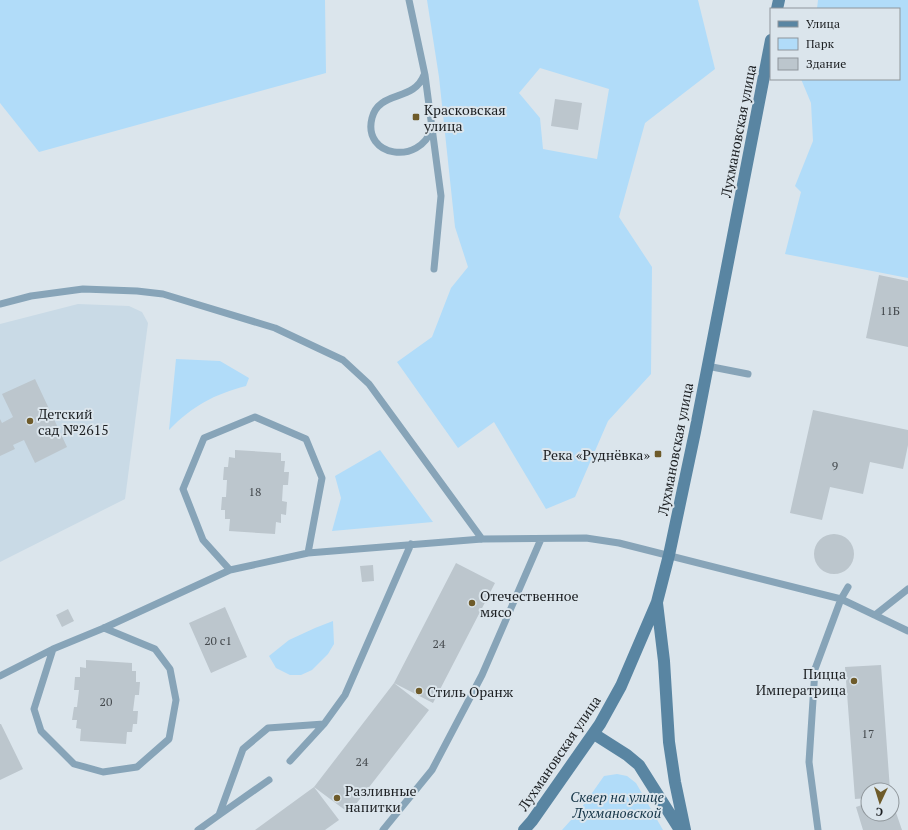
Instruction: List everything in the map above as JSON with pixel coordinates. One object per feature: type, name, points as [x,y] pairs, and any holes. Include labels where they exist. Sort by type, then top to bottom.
[{"type":"street","name":"Лухмановская улица","points":[[524,830],[532,821],[600,724],[621,686],[657,602],[669,555],[770,45]]},
{"type":"street","points":[[657,602],[664,662],[669,742],[675,782],[685,830]]},
{"type":"street","points":[[594,734],[628,755],[639,765],[680,830]]},
{"type":"lane","points":[[409,0],[425,75],[441,196],[434,269]]},
{"type":"lane","points":[[425,75],[418,87],[412,91],[385,101],[377,107],[372,116],[371,125],[377,144],[385,150],[394,153],[404,153],[420,146],[426,141],[432,126]]},
{"type":"lane","points":[[0,304],[31,296],[83,289],[138,291],[163,294],[276,328],[343,360],[373,390],[482,539]]},
{"type":"lane","points":[[707,366],[748,374]]},
{"type":"lane","points":[[230,570],[203,540],[183,489],[204,438],[255,417],[306,439],[322,478],[308,553]]},
{"type":"lane","points":[[0,676],[53,648],[104,628],[230,570],[308,553],[482,539],[586,538],[619,543],[841,599],[908,631]]},
{"type":"lane","points":[[383,830],[432,770],[482,675],[541,539]]},
{"type":"lane","points":[[290,760],[324,724],[345,695],[411,544]]},
{"type":"lane","points":[[818,830],[809,762],[815,669],[841,599],[848,587]]},
{"type":"lane","points":[[875,615],[908,589]]},
{"type":"lane","points":[[53,648],[34,709],[41,731],[74,764],[103,772],[137,767],[169,739],[176,700],[170,669],[155,650],[104,628]]},
{"type":"lane","points":[[219,815],[242,749],[268,728],[324,724]]},
{"type":"lane","points":[[198,830],[269,780]]},
{"type":"shaded area","points":[[78,304],[129,306],[142,312],[148,323],[125,499],[0,562],[0,324]]},
{"type":"green space","points":[[0,0],[325,0],[326,73],[39,152],[0,103]]},
{"type":"green space","points":[[427,0],[698,0],[715,69],[645,123],[619,217],[652,267],[651,374],[608,421],[575,497],[546,509],[494,422],[458,448],[397,362],[432,337],[451,288],[468,267],[455,227],[439,77]],"holes":[[[540,68],[609,89],[597,159],[543,149],[540,118],[519,93]]]},
{"type":"green space","points":[[818,0],[908,0],[908,278],[785,254],[801,192],[795,186],[813,141],[811,103],[801,80],[900,80],[900,8],[817,8]]},
{"type":"green space","points":[[176,359],[220,361],[249,378],[246,386],[224,393],[204,402],[186,414],[169,430]]},
{"type":"green space","points":[[380,450],[433,522],[332,531],[341,498],[335,476]]},
{"type":"green space","points":[[333,621],[334,644],[328,654],[312,670],[301,675],[290,675],[276,668],[269,656],[289,640]]},
{"type":"green space","name":"Сквер на улице Лухмановской","points":[[617,774],[627,776],[636,783],[663,830],[562,830],[580,810],[604,776]]},
{"type":"building","points":[[555,99],[582,103],[578,130],[551,126]]},
{"type":"building","points":[[879,275],[908,281],[908,347],[866,338]]},
{"type":"building","name":"Детский сад №2615","points":[[35,379],[67,447],[35,463],[24,440],[13,445],[15,449],[0,456],[0,419],[2,423],[13,417],[2,394]]},
{"type":"building","points":[[813,410],[908,430],[908,445],[903,469],[870,462],[863,494],[830,487],[822,520],[790,513]]},
{"type":"building","points":[[235,450],[281,453],[281,461],[285,461],[284,472],[289,472],[288,485],[283,485],[282,501],[287,502],[286,515],[281,514],[281,523],[276,522],[275,534],[229,531],[230,519],[225,519],[225,510],[221,510],[222,497],[226,497],[227,480],[223,480],[224,467],[228,467],[229,457],[235,458]]},
{"type":"building","points":[[838,534],[845,537],[851,543],[854,554],[853,562],[845,571],[838,574],[830,574],[823,571],[815,562],[814,550],[817,543],[826,535]]},
{"type":"building","points":[[456,563],[495,583],[433,703],[394,683]]},
{"type":"building","points":[[373,565],[374,581],[362,582],[360,566]]},
{"type":"building","points":[[225,607],[247,657],[211,673],[189,623]]},
{"type":"building","points":[[68,609],[74,621],[62,627],[56,615]]},
{"type":"building","points":[[86,660],[132,663],[132,671],[136,671],[136,682],[140,682],[139,695],[135,695],[133,711],[138,711],[137,724],[133,724],[132,732],[127,732],[126,744],[80,741],[81,729],[76,728],[77,720],[72,720],[74,707],[77,707],[79,690],[74,690],[75,677],[80,677],[80,667],[86,668]]},
{"type":"building","points":[[881,665],[889,782],[860,782],[860,799],[855,799],[845,667]]},
{"type":"building","points":[[394,683],[429,710],[349,813],[314,787]]},
{"type":"building","points":[[0,724],[23,769],[0,780]]},
{"type":"building","points":[[314,787],[339,820],[325,830],[255,830]]},
{"type":"building","points":[[860,806],[860,820],[856,807]]},
{"type":"building","points":[[861,822],[899,822],[902,830],[863,830]]},
{"type":"place","name":"Красковская улица","points":[[416,117]]},
{"type":"place","name":"Детский сад №2615","points":[[30,421]]},
{"type":"place","name":"Река «Руднёвка»","points":[[658,454]]},
{"type":"place","name":"Отечественное мясо","points":[[472,603]]},
{"type":"place","name":"Пицца Императрица","points":[[854,681]]},
{"type":"place","name":"Стиль Оранж","points":[[419,691]]},
{"type":"place","name":"Разливные напитки","points":[[337,798]]}]
